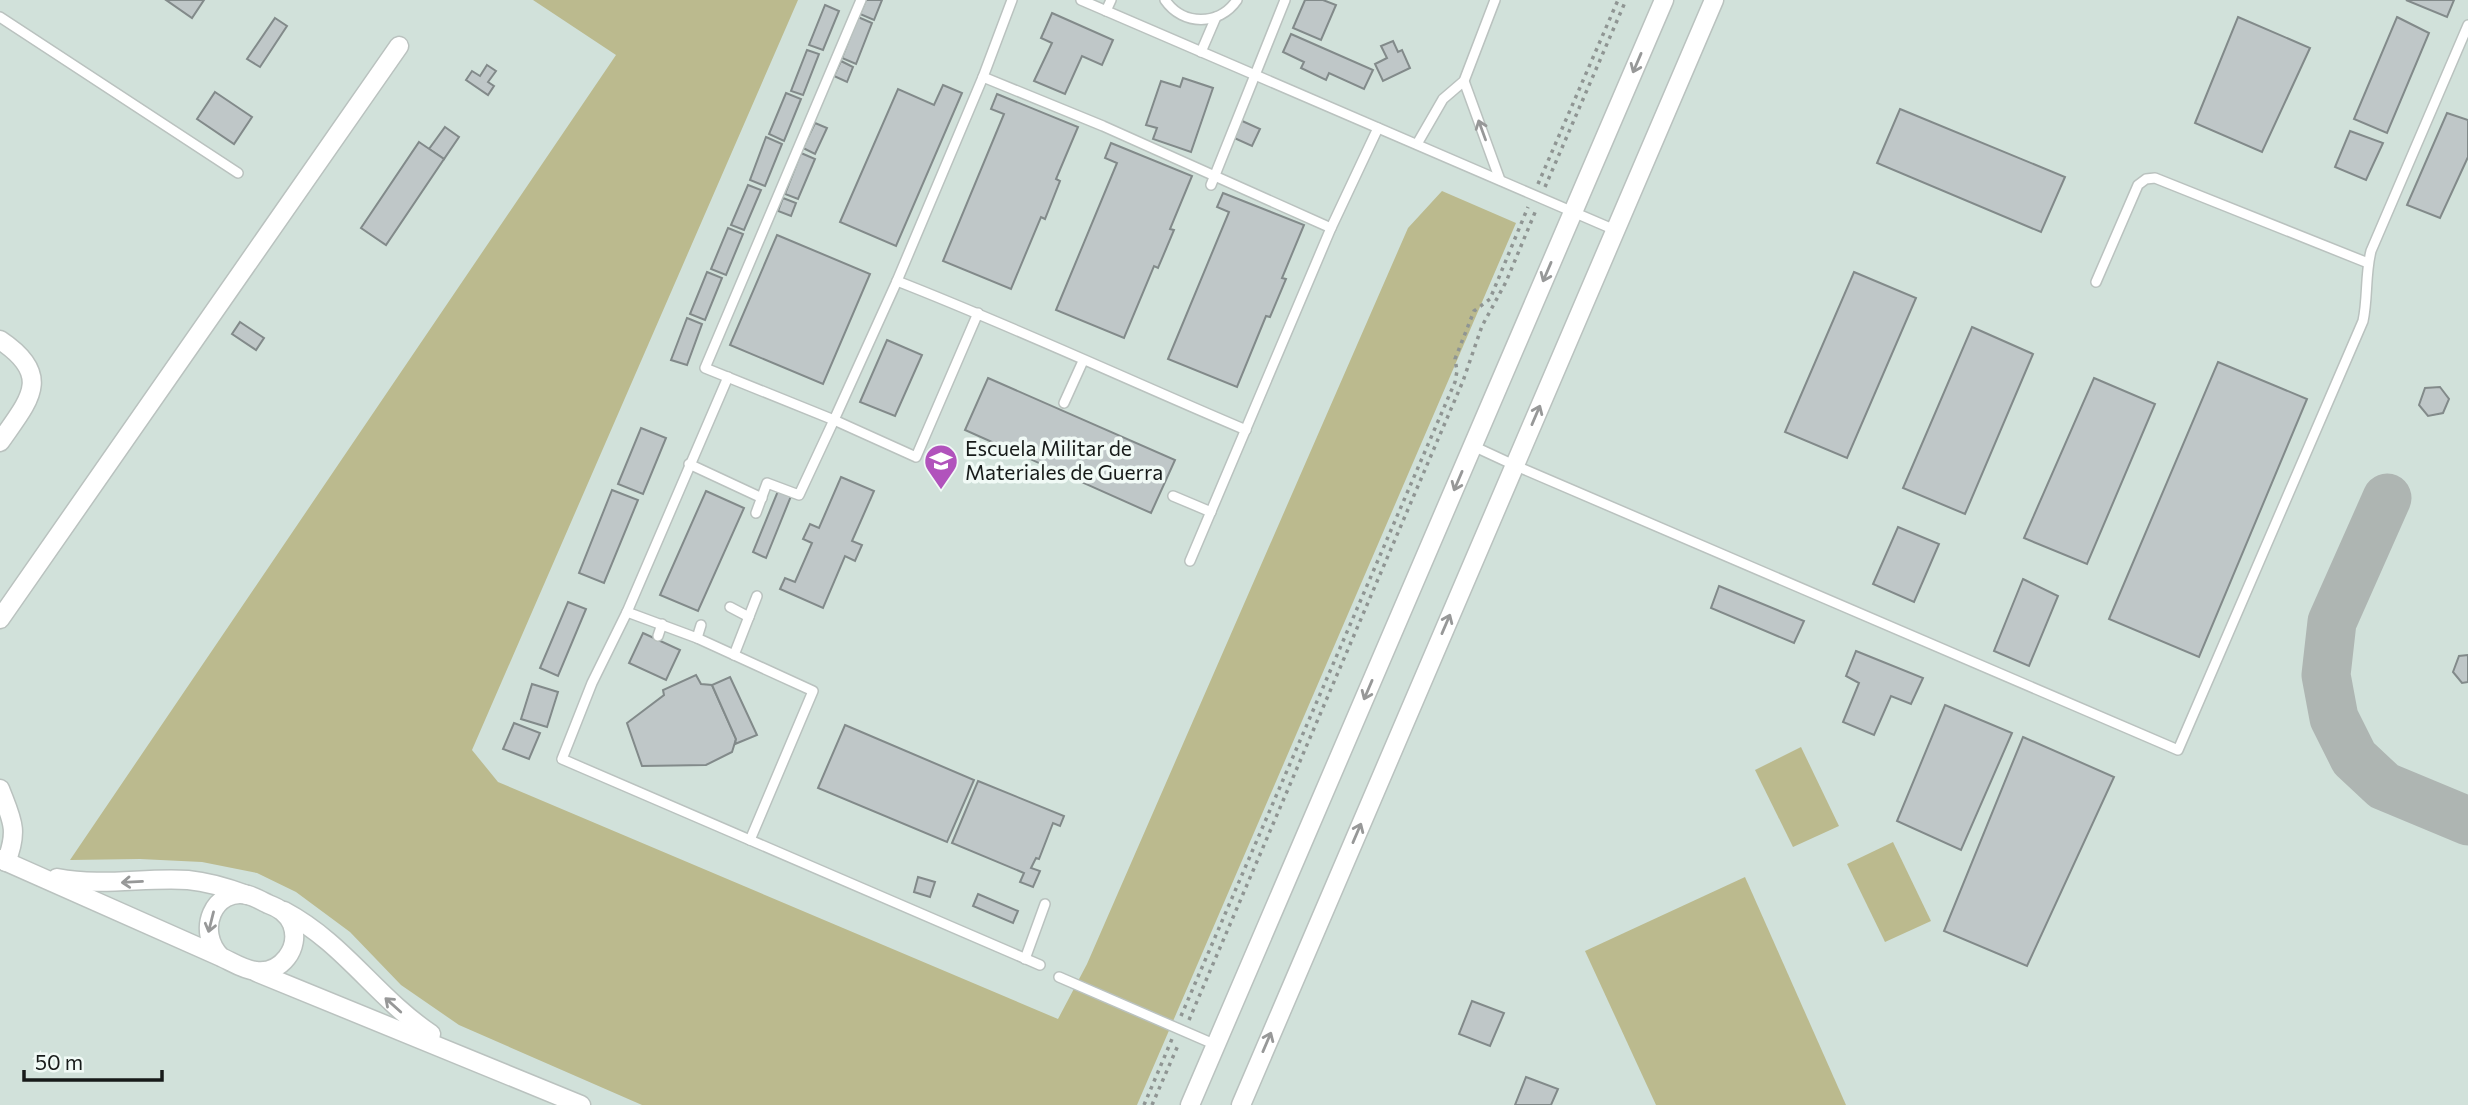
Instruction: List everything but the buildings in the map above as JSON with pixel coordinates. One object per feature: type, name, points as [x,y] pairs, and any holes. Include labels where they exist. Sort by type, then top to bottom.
[{"type":"street","points":[[1191,1105],[1664,0]]},
{"type":"street","points":[[1241,1105],[1714,0]]},
{"type":"street","points":[[0,619],[399,46]]},
{"type":"street","points":[[0,340],[25,361],[32,378],[31,395],[0,442]]},
{"type":"street","points":[[0,789],[12,819],[14,841],[3,860],[252,971],[582,1105]]},
{"type":"street","points":[[26,870],[61,879],[110,883],[188,880],[221,886],[279,908],[328,939],[387,999],[416,1024],[469,1058]]},
{"type":"street","points":[[221,957],[210,943],[210,917],[221,902],[229,897],[248,895]]},
{"type":"street","points":[[252,971],[271,970],[279,966],[291,951],[294,932],[291,923],[279,908]]},
{"type":"lane","points":[[861,0],[705,368],[834,420],[916,457],[978,313]]},
{"type":"lane","points":[[756,513],[767,483],[799,495],[897,281],[984,77],[1013,0]]},
{"type":"lane","points":[[1081,0],[1615,230]]},
{"type":"lane","points":[[1106,11],[1111,0]]},
{"type":"lane","points":[[1165,0],[1175,12],[1200,20],[1216,18],[1237,0]]},
{"type":"lane","points":[[1211,185],[1285,0]]},
{"type":"lane","points":[[1417,144],[1443,99],[1464,81],[1496,0]]},
{"type":"lane","points":[[0,17],[237,173]]},
{"type":"lane","points":[[1201,52],[1216,18]]},
{"type":"lane","points":[[1473,446],[1514,466],[2178,750],[2363,321],[2371,251],[2468,25]]},
{"type":"lane","points":[[984,77],[1331,228]]},
{"type":"lane","points":[[1464,81],[1500,180]]},
{"type":"lane","points":[[1190,561],[1331,228],[1378,128]]},
{"type":"lane","points":[[2096,282],[2138,184],[2155,177],[2368,263]]},
{"type":"lane","points":[[897,281],[978,313],[1247,430]]},
{"type":"lane","points":[[1064,403],[1083,360]]},
{"type":"lane","points":[[728,377],[627,612],[592,683],[562,759],[1040,965]]},
{"type":"lane","points":[[689,464],[762,499]]},
{"type":"lane","points":[[1173,496],[1211,512]]},
{"type":"lane","points":[[734,655],[757,596]]},
{"type":"lane","points":[[730,607],[749,617]]},
{"type":"lane","points":[[627,612],[697,638],[813,691],[750,840]]},
{"type":"lane","points":[[658,636],[662,625]]},
{"type":"lane","points":[[697,638],[701,625]]},
{"type":"lane","points":[[1026,959],[1045,904]]},
{"type":"lane","points":[[1059,977],[1216,1045]]},
{"type":"path","points":[[1144,1105],[1181,1029],[1463,381],[1482,326],[1506,282],[1537,196],[1618,0]]},
{"type":"path","points":[[1152,1105],[1181,1029],[1455,382],[1455,359],[1474,311],[1490,299],[1626,0]]},
{"type":"shaded area","points":[[0,0],[2468,0],[2468,1105],[0,1105]]},
{"type":"shaded area","points":[[533,0],[798,0],[472,750],[498,782],[1058,1019],[1087,964],[1408,228],[1442,191],[1516,223],[1137,1105],[642,1105],[459,1025],[401,985],[350,932],[296,892],[257,873],[202,862],[70,860],[616,55]]},
{"type":"shaded area","points":[[1801,747],[1839,826],[1793,847],[1755,770]]},
{"type":"shaded area","points":[[1893,842],[1931,921],[1885,942],[1847,864]]},
{"type":"shaded area","points":[[1745,877],[1846,1105],[1656,1105],[1585,951]]},
{"type":"taxiway","points":[[2387,498],[2332,622],[2326,675],[2334,718],[2354,758],[2384,786],[2468,821]]},
{"type":"place","name":"Escuela Militar de Materiales de Guerra","points":[[941,491]]}]
